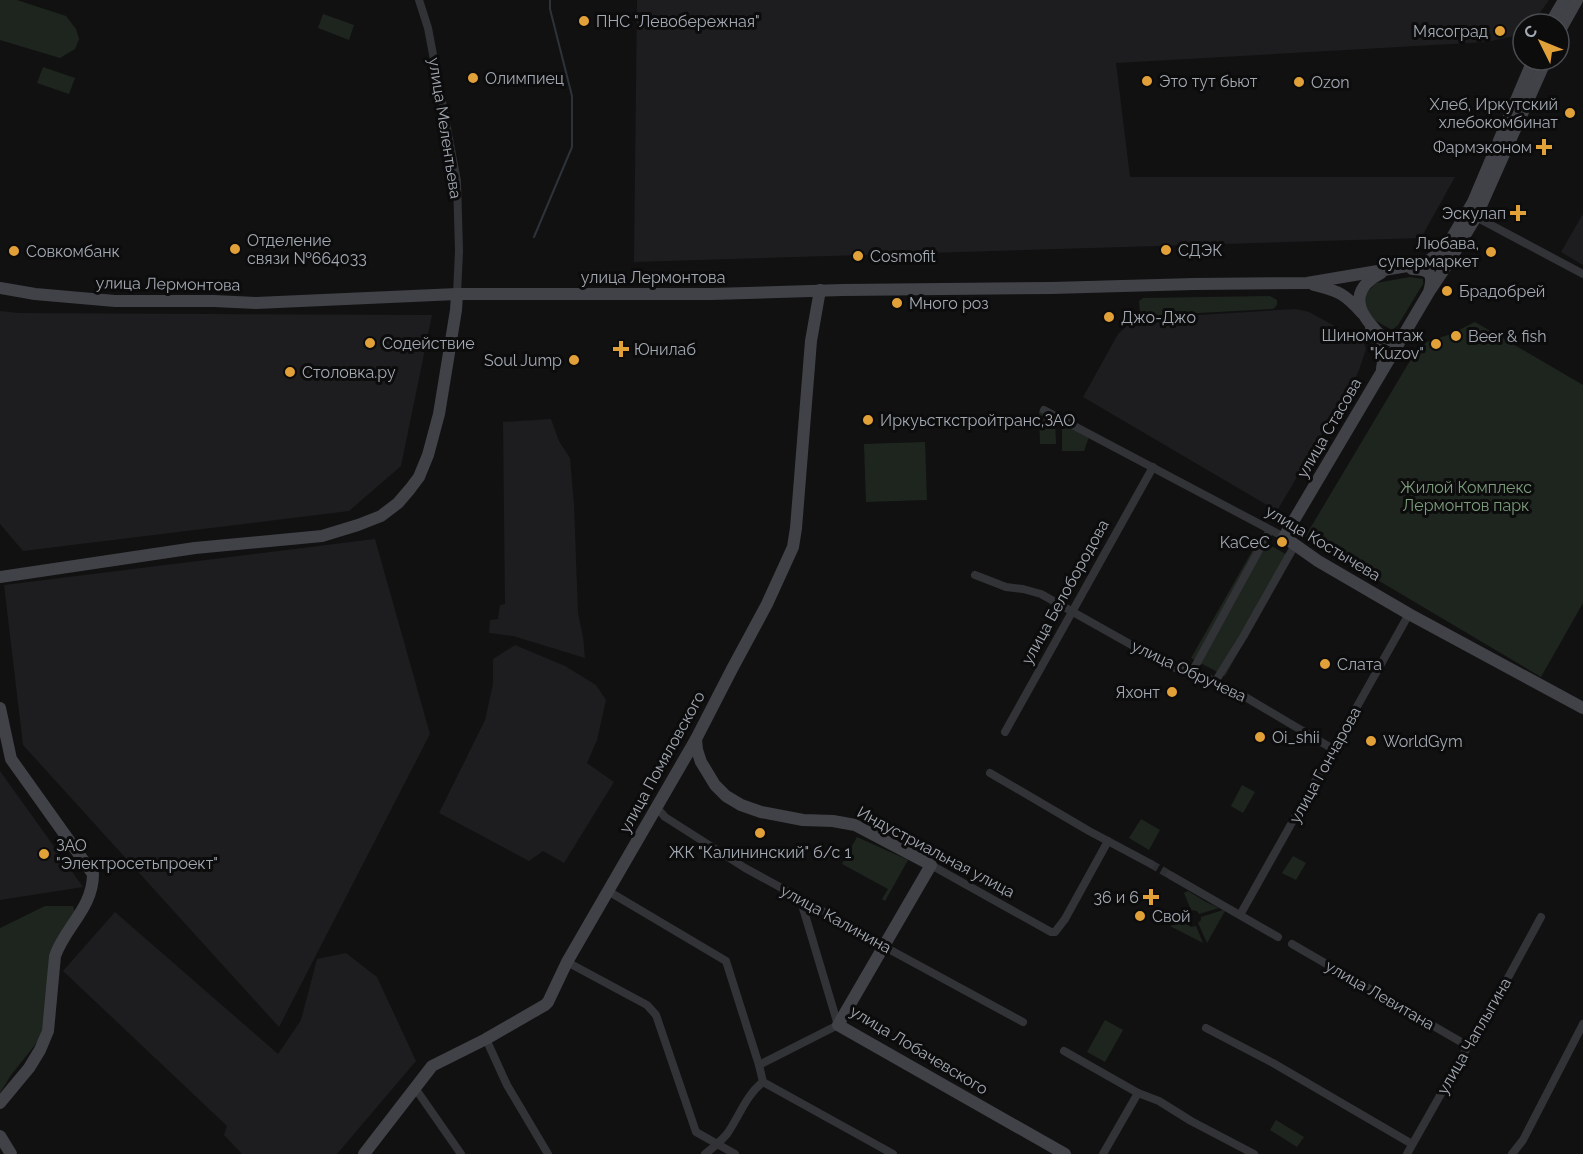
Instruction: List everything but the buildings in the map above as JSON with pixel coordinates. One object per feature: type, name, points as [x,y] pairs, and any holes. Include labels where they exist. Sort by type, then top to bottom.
[{"type":"street","name":"улица Мелентьева","points":[[419,0],[427,25],[457,181],[459,251],[457,294]]},
{"type":"street","name":"улица Лермонтова","points":[[0,288],[35,294],[128,301],[256,303],[457,294],[712,294],[820,290],[1307,283],[1425,263],[1442,251],[1473,202],[1528,72]]},
{"type":"street","points":[[1429,292],[1432,277],[1429,273],[1420,269],[1399,268],[1380,273],[1370,279],[1363,286],[1359,295],[1359,305],[1364,316],[1387,339],[1393,340],[1402,335],[1448,266],[1476,217],[1541,72]]},
{"type":"street","points":[[1476,217],[1583,274]]},
{"type":"street","name":"улица Лермонтова","points":[[1307,283],[1337,290],[1350,300],[1364,316],[1382,353],[1383,362],[1379,376]]},
{"type":"street","name":"улица Помяловского","points":[[364,1154],[432,1066],[486,1039],[549,1002],[567,962],[696,739],[767,604],[793,547],[811,341],[820,290]]},
{"type":"street","points":[[0,577],[195,549],[322,536],[381,516],[398,503],[410,489],[419,477],[428,455],[439,414],[457,294]]},
{"type":"street","name":"улица Стасова","points":[[1284,537],[1402,335]]},
{"type":"street","name":"улица Костычева","points":[[1044,410],[1284,537],[1318,561],[1409,614],[1583,708]]},
{"type":"street","name":"улица Белобородова","points":[[1005,732],[1153,467]]},
{"type":"street","points":[[1192,672],[1270,530]]},
{"type":"street","points":[[1215,682],[1295,545]]},
{"type":"street","name":"улица Обручева","points":[[975,575],[1006,587],[1041,594],[1174,668],[1201,675],[1242,695],[1333,749]]},
{"type":"street","name":"улица Гончарова","points":[[1240,915],[1409,614]]},
{"type":"street","points":[[0,708],[11,759],[93,874],[93,885],[81,913],[59,945],[55,956],[48,1031],[29,1068],[0,1103]]},
{"type":"street","name":"Индустриальная улица","points":[[696,739],[701,762],[715,785],[726,796],[761,812],[803,820],[833,821],[855,825],[1051,932],[1055,932],[1065,919],[1108,841]]},
{"type":"street","points":[[990,773],[1151,864]]},
{"type":"street","name":"улица Калинина","points":[[656,807],[665,817],[746,868],[1023,1022]]},
{"type":"street","points":[[759,1065],[838,1025],[931,865]]},
{"type":"street","points":[[1170,875],[1278,937]]},
{"type":"street","points":[[608,891],[726,961],[763,1082],[893,1154]]},
{"type":"street","name":"улица Лобачевского","points":[[800,898],[838,1025],[1065,1154]]},
{"type":"street","name":"улица Чаплыгина","points":[[1407,1154],[1485,1020],[1541,917]]},
{"type":"street","name":"улица Левитана","points":[[1292,944],[1468,1046]]},
{"type":"street","points":[[567,962],[647,1005],[656,1015],[696,1132],[735,1154]]},
{"type":"street","points":[[1512,1154],[1523,1140],[1583,1024]]},
{"type":"street","points":[[1206,1028],[1412,1144]]},
{"type":"street","points":[[486,1039],[507,1085],[548,1154]]},
{"type":"street","points":[[1064,1051],[1254,1154]]},
{"type":"street","points":[[705,1154],[728,1133],[749,1096],[763,1082]]},
{"type":"street","points":[[415,1088],[461,1154]]},
{"type":"street","points":[[1103,1154],[1138,1093]]},
{"type":"street","points":[[0,1136],[10,1154]]},
{"type":"shaded area","points":[[637,0],[1549,0],[1540,12],[1511,12],[1511,37],[1487,42],[1116,63],[1130,177],[1455,177],[1421,238],[634,262]]},
{"type":"shaded area","points":[[1583,214],[1583,265],[1561,252]]},
{"type":"shaded area","points":[[1296,309],[1309,312],[1364,342],[1366,349],[1344,403],[1335,412],[1277,511],[1083,397],[1118,334],[1135,319]]},
{"type":"shaded area","points":[[0,311],[19,313],[432,315],[401,466],[349,511],[23,551],[0,524]]},
{"type":"shaded area","points":[[551,419],[559,441],[570,458],[578,613],[585,658],[513,636],[489,633],[490,620],[498,619],[500,605],[505,604],[503,422]]},
{"type":"shaded area","points":[[375,539],[430,734],[279,1027],[23,745],[4,585]]},
{"type":"shaded area","points":[[515,645],[565,666],[596,685],[606,700],[597,740],[587,763],[614,782],[564,863],[543,851],[529,861],[439,813],[485,720],[493,684],[493,659]]},
{"type":"shaded area","points":[[0,771],[83,887],[0,900]]},
{"type":"shaded area","points":[[115,912],[278,1054],[301,1020],[317,959],[346,953],[377,977],[416,1061],[337,1154],[242,1154],[224,1135],[227,1126],[63,971]]},
{"type":"green space","points":[[0,0],[17,0],[66,16],[76,29],[79,39],[75,49],[60,58],[0,40]]},
{"type":"green space","points":[[323,14],[354,25],[349,40],[318,28]]},
{"type":"green space","points":[[43,67],[75,78],[69,94],[37,83]]},
{"type":"green space","points":[[1410,277],[1423,279],[1423,284],[1398,325],[1392,330],[1371,318],[1363,297],[1376,283]]},
{"type":"green space","points":[[1270,296],[1277,300],[1277,305],[1273,309],[1144,316],[1140,313],[1139,301],[1143,298]]},
{"type":"green space","name":"Жилой Комплекс Лермонтов парк","points":[[1475,322],[1583,385],[1583,603],[1541,677],[1305,537],[1420,344],[1451,334]]},
{"type":"green space","points":[[1039,410],[1055,417],[1056,444],[1040,444]]},
{"type":"green space","points":[[1062,419],[1090,434],[1084,451],[1062,451]]},
{"type":"green space","points":[[925,442],[927,500],[866,502],[864,444]]},
{"type":"green space","points":[[1259,539],[1291,557],[1225,676],[1191,658]]},
{"type":"green space","points":[[1242,785],[1255,792],[1243,813],[1231,806]]},
{"type":"green space","points":[[1141,819],[1160,830],[1149,850],[1129,838]]},
{"type":"green space","points":[[857,837],[908,860],[885,901],[882,899],[888,889],[842,864]]},
{"type":"green space","points":[[1293,856],[1306,863],[1296,880],[1282,873]]},
{"type":"green space","points":[[1188,891],[1219,908],[1199,914],[1191,910],[1184,893]]},
{"type":"green space","points":[[45,906],[73,906],[77,921],[49,954],[47,1012],[39,1040],[11,1075],[0,1093],[0,928]]},
{"type":"green space","points":[[1225,911],[1207,943],[1198,923],[1201,917]]},
{"type":"green space","points":[[1184,922],[1191,927],[1196,926],[1203,943],[1170,926]]},
{"type":"green space","points":[[1105,1020],[1123,1030],[1105,1062],[1087,1052]]},
{"type":"green space","points":[[1276,1120],[1304,1137],[1297,1147],[1270,1130]]},
{"type":"waterway","points":[[534,237],[572,147],[572,96],[550,9],[550,0]]},
{"type":"tunnel","points":[[1151,864],[1170,875]]},
{"type":"place","name":"ПНС \"Левобережная\"","points":[[584,21]]},
{"type":"place","name":"Мясоград","points":[[1500,31]]},
{"type":"place","name":"Олимпиец","points":[[473,78]]},
{"type":"place","name":"Это тут бьют","points":[[1147,81]]},
{"type":"place","name":"Ozon","points":[[1299,82]]},
{"type":"place","name":"Хлеб, Иркутский хлебокомбинат","points":[[1570,113]]},
{"type":"place","name":"Фармэконом","points":[[1544,147]]},
{"type":"place","name":"Эскулап","points":[[1518,213]]},
{"type":"place","name":"Отделение связи №664033","points":[[235,249]]},
{"type":"place","name":"СДЭК","points":[[1166,250]]},
{"type":"place","name":"Совкомбанк","points":[[14,251]]},
{"type":"place","name":"Любава, супермаркет","points":[[1491,252]]},
{"type":"place","name":"Cosmofit","points":[[858,256]]},
{"type":"place","name":"Брадобрей","points":[[1447,291]]},
{"type":"place","name":"Много роз","points":[[897,303]]},
{"type":"place","name":"Джо-Джо","points":[[1109,317]]},
{"type":"place","name":"Beer & fish","points":[[1456,336]]},
{"type":"place","name":"Содействие","points":[[370,343]]},
{"type":"place","name":"Шиномонтаж \"Kuzov\"","points":[[1436,344]]},
{"type":"place","name":"Юнилаб","points":[[621,349]]},
{"type":"place","name":"Soul Jump","points":[[574,360]]},
{"type":"place","name":"Столовка.ру","points":[[290,372]]},
{"type":"place","name":"Иркуьсткстройтранс,ЗАО","points":[[868,420]]},
{"type":"place","name":"KaCeC","points":[[1282,542]]},
{"type":"place","name":"Слата","points":[[1325,664]]},
{"type":"place","name":"Яхонт","points":[[1172,692]]},
{"type":"place","name":"Oi_shii","points":[[1260,737]]},
{"type":"place","name":"WorldGym","points":[[1371,741]]},
{"type":"place","name":"ЖК \"Калининский\" б/с 1","points":[[760,833]]},
{"type":"place","name":"ЗАО \"Электросетьпроект\"","points":[[44,854]]},
{"type":"place","name":"36 и 6","points":[[1151,897]]},
{"type":"place","name":"Свой","points":[[1140,916]]}]
